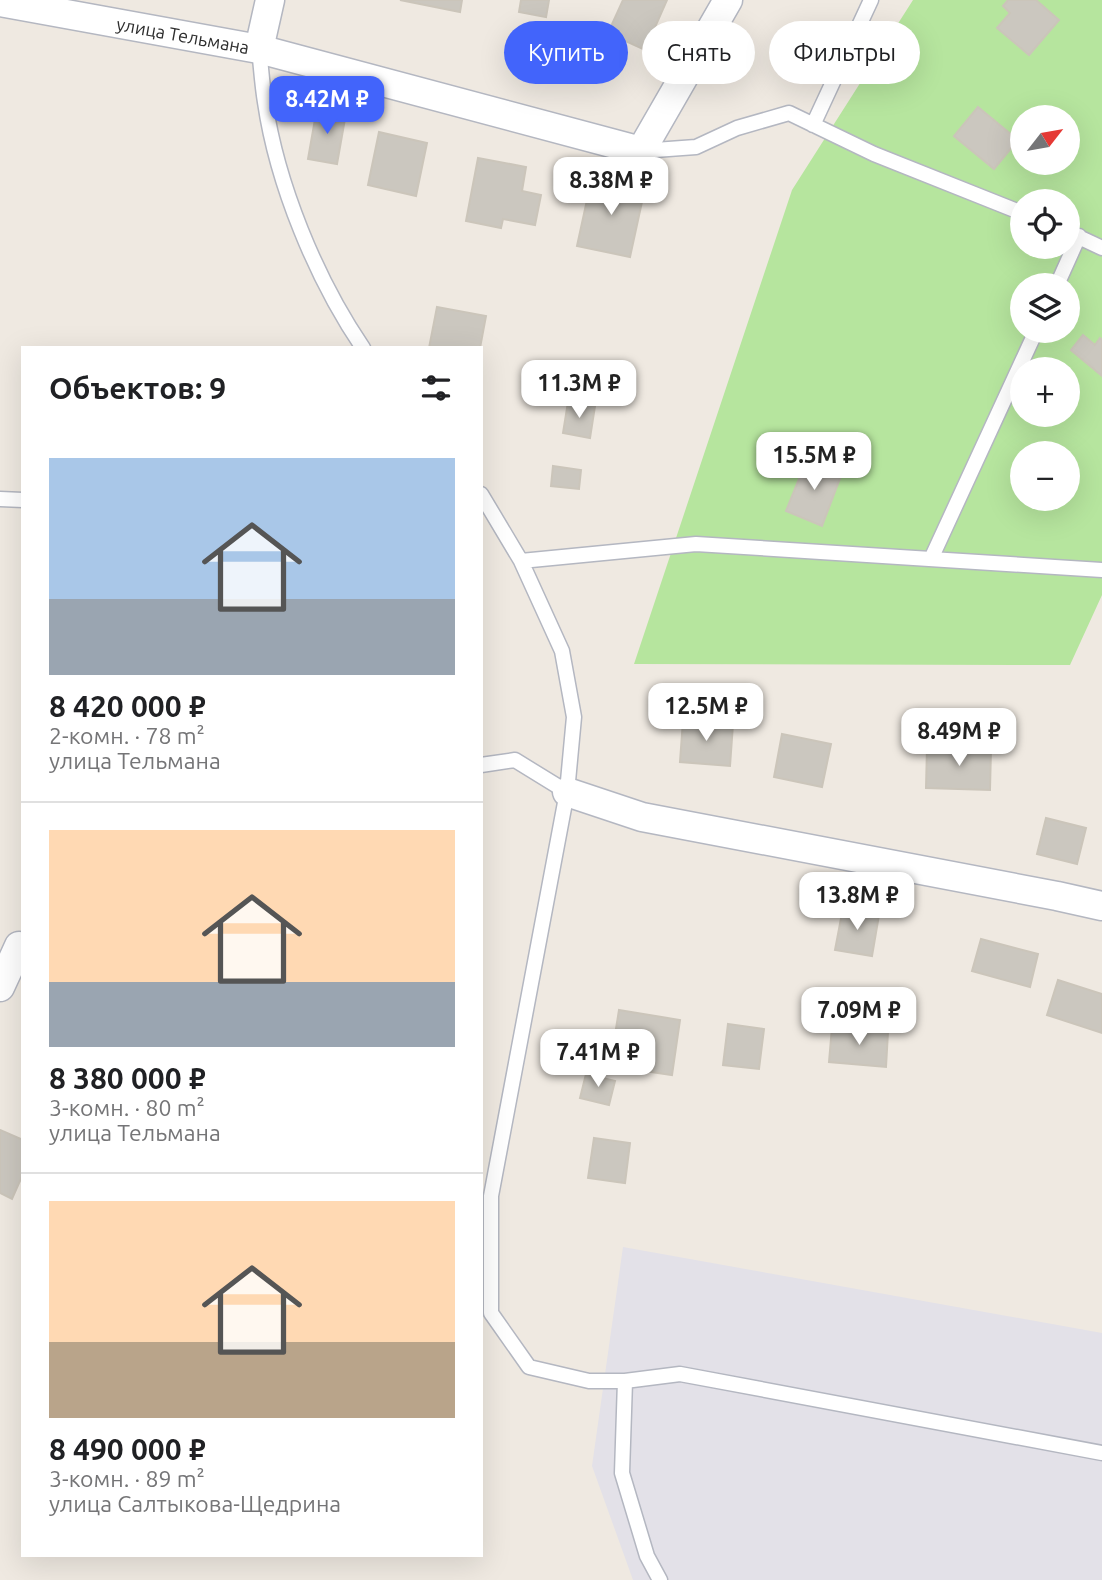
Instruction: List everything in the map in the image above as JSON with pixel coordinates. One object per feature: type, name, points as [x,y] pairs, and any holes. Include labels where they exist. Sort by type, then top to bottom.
[{"type":"street","points":[[259,48],[270,0]]},
{"type":"street","points":[[641,151],[728,0]]},
{"type":"street","name":"улица Тельмана","points":[[0,2],[259,48],[641,151]]},
{"type":"street","points":[[567,792],[642,817],[1102,906]]},
{"type":"street","points":[[0,987],[19,946]]},
{"type":"lane","points":[[813,125],[872,0]]},
{"type":"lane","points":[[259,48],[265,102],[278,163],[316,267],[342,317],[362,346]]},
{"type":"lane","points":[[641,151],[696,147],[737,128],[789,113],[874,155],[1010,209]]},
{"type":"lane","points":[[1080,237],[1102,248]]},
{"type":"lane","points":[[931,559],[1030,343]]},
{"type":"lane","points":[[483,497],[521,561],[562,651],[573,717],[567,792],[491,1196],[491,1313],[529,1367],[589,1381],[625,1381],[680,1374],[1102,1453]]},
{"type":"lane","points":[[0,499],[21,500]]},
{"type":"lane","points":[[521,561],[696,544],[1102,570]]},
{"type":"lane","points":[[483,765],[515,760],[567,792]]},
{"type":"lane","points":[[625,1381],[622,1473],[647,1556],[660,1580]]},
{"type":"shaded area","points":[[623,1247],[1102,1333],[1102,1580],[633,1580],[592,1466]]},
{"type":"green space","points":[[913,0],[1102,0],[1102,595],[1070,665],[634,664],[792,190],[860,84],[920,84],[920,21],[900,21]]},
{"type":"building","points":[[400,0],[462,0],[460,12]]},
{"type":"building","points":[[521,0],[549,0],[546,17],[519,12]]},
{"type":"building","points":[[623,0],[667,0],[658,21],[642,21],[642,49],[628,42],[628,21],[613,21]]},
{"type":"building","points":[[1008,0],[1036,0],[1059,20],[1029,55],[997,28],[1010,13],[1003,6]]},
{"type":"building","points":[[978,107],[1010,133],[1010,150],[994,169],[954,136]]},
{"type":"building","points":[[317,108],[346,113],[337,164],[308,159]]},
{"type":"building","points":[[379,132],[427,143],[416,196],[368,185]]},
{"type":"building","points":[[478,158],[526,167],[522,191],[541,195],[535,225],[503,219],[501,228],[466,221]]},
{"type":"building","points":[[592,177],[645,188],[630,257],[577,246]]},
{"type":"building","points":[[437,307],[486,316],[480,346],[429,346]]},
{"type":"building","points":[[1083,335],[1095,345],[1100,338],[1102,340],[1102,376],[1071,350],[1080,343]]},
{"type":"building","points":[[568,402],[595,406],[590,438],[563,433]]},
{"type":"building","points":[[807,459],[842,473],[822,526],[786,511]]},
{"type":"building","points":[[553,466],[581,470],[579,489],[551,486]]},
{"type":"building","points":[[683,720],[733,724],[730,766],[680,762]]},
{"type":"building","points":[[782,734],[831,744],[822,787],[774,777]]},
{"type":"building","points":[[927,747],[991,749],[990,790],[926,788]]},
{"type":"building","points":[[1046,818],[1086,828],[1077,864],[1037,854]]},
{"type":"building","points":[[843,908],[879,915],[872,956],[835,950]]},
{"type":"building","points":[[981,939],[1038,954],[1030,987],[972,971]]},
{"type":"building","points":[[1058,980],[1102,994],[1102,1033],[1047,1015]]},
{"type":"building","points":[[619,1010],[680,1020],[672,1075],[610,1066]]},
{"type":"building","points":[[728,1024],[764,1029],[759,1069],[723,1065]]},
{"type":"building","points":[[832,1027],[888,1032],[886,1067],[829,1062]]},
{"type":"building","points":[[586,1074],[615,1081],[609,1105],[580,1098]]},
{"type":"building","points":[[0,1130],[21,1139],[21,1179],[12,1199],[0,1193]]},
{"type":"building","points":[[594,1138],[630,1143],[625,1183],[588,1178]]}]
